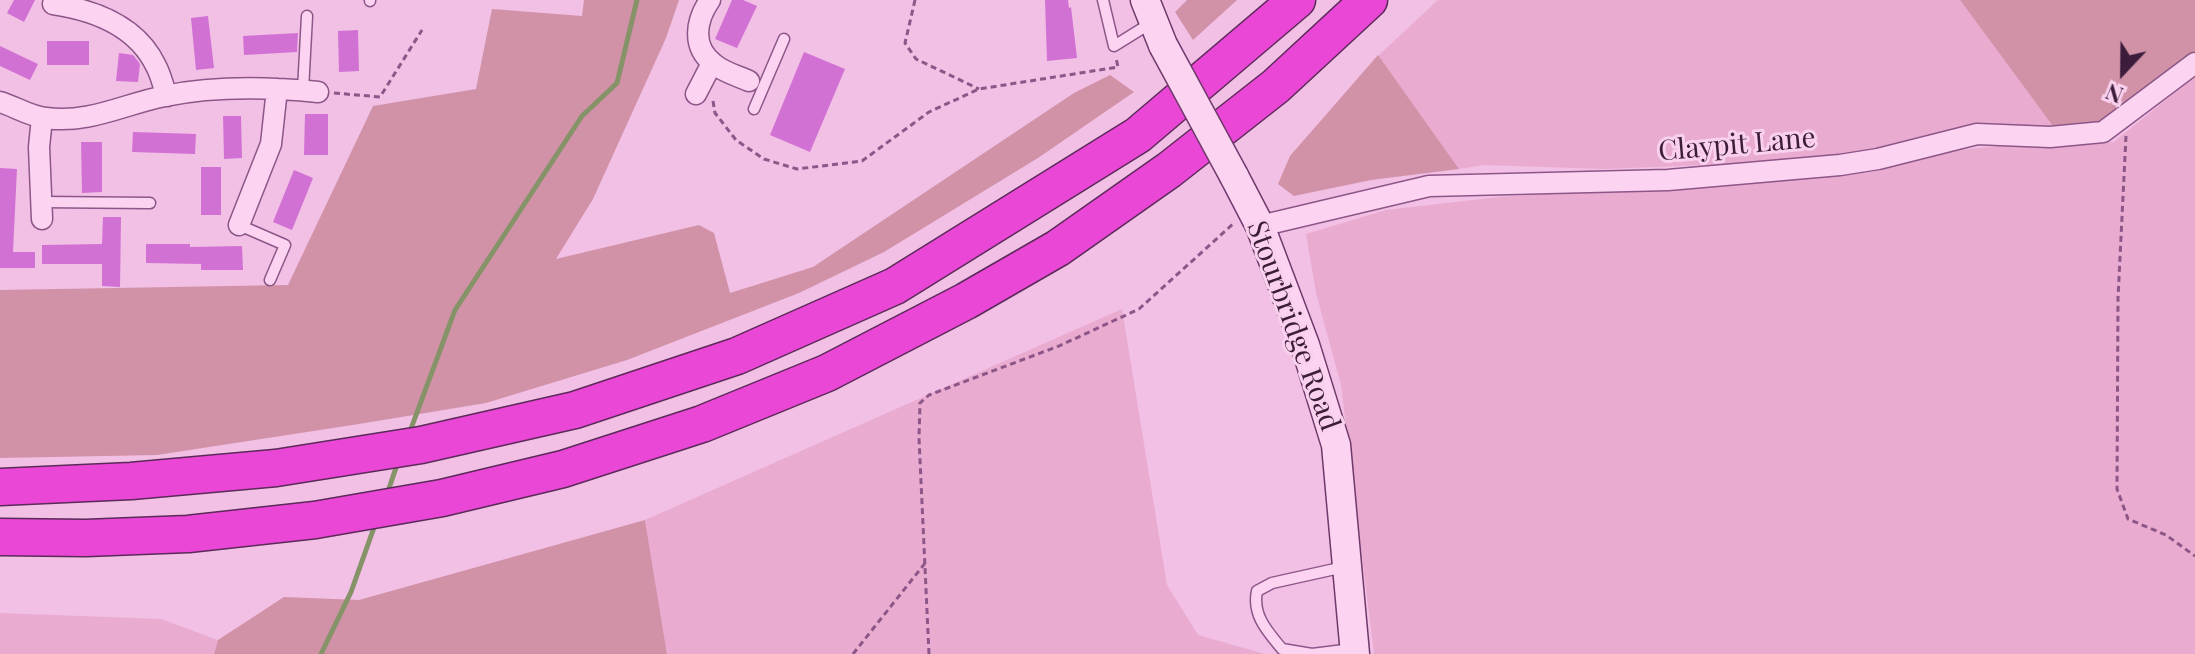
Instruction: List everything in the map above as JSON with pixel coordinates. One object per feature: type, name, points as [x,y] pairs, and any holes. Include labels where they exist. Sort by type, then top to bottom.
[{"type":"highway","points":[[0,487],[131,481],[276,468],[421,445],[575,410],[737,356],[895,286],[1138,135],[1297,0]]},
{"type":"highway","points":[[0,537],[188,534],[315,520],[442,498],[563,469],[702,424],[827,373],[966,301],[1058,248],[1169,170],[1276,86],[1369,0]]},
{"type":"main road","name":"Stourbridge Road","points":[[1154,22],[1255,217],[1305,345],[1336,445],[1354,651]]},
{"type":"street","points":[[710,0],[702,11],[697,29],[704,78],[756,84]]},
{"type":"street","points":[[53,4],[98,14],[139,41],[156,65],[167,96]]},
{"type":"street","name":"Claypit Lane","points":[[1255,217],[1429,186],[1668,180],[1840,165],[1878,159],[1977,134],[2050,137],[2103,132],[2195,63]]},
{"type":"street","points":[[0,102],[42,118],[85,118],[167,96],[244,89],[310,91]]},
{"type":"street","points":[[239,225],[271,144],[277,89]]},
{"type":"street","points":[[42,118],[39,147],[42,210]]},
{"type":"lane","points":[[1103,0],[1114,46]]},
{"type":"lane","points":[[307,16],[310,91]]},
{"type":"lane","name":"Stourbridge Road","points":[[1114,46],[1154,22]]},
{"type":"lane","points":[[754,109],[756,84],[784,39]]},
{"type":"lane","points":[[42,210],[150,203]]},
{"type":"lane","points":[[239,225],[285,245],[270,280]]},
{"type":"lane","points":[[1348,567],[1272,583],[1257,591],[1255,601],[1257,614],[1282,649],[1312,654],[1354,651]]},
{"type":"path","points":[[915,0],[905,43],[916,59],[979,89]]},
{"type":"path","points":[[310,91],[380,97],[422,30]]},
{"type":"path","points":[[704,78],[711,83],[715,113],[736,140],[764,159],[797,169],[862,161],[929,112],[979,89],[1118,67],[1114,46]]},
{"type":"path","points":[[2127,116],[2118,298],[2117,489],[2128,519],[2166,535],[2195,556]]},
{"type":"path","points":[[929,654],[920,403],[929,395],[1059,346],[1139,309],[1255,217]]},
{"type":"path","points":[[853,654],[926,562]]},
{"type":"shaded area","points":[[584,0],[679,0],[666,38],[593,199],[556,259],[699,225],[714,233],[730,293],[813,267],[1074,93],[1110,75],[1134,92],[1038,158],[884,252],[799,293],[627,360],[486,403],[359,424],[157,455],[0,458],[0,290],[288,285],[373,106],[476,89],[492,9],[582,16]]},
{"type":"shaded area","points":[[1187,0],[1237,0],[1193,40],[1175,12]]},
{"type":"shaded area","points":[[1438,0],[1960,0],[2055,129],[1866,152],[1729,164],[1604,169],[1484,165],[1459,169],[1378,56]]},
{"type":"shaded area","points":[[1960,0],[2195,0],[2195,52],[2125,109],[2098,125],[2055,129]]},
{"type":"shaded area","points":[[1378,55],[1459,169],[1371,180],[1294,196],[1278,184],[1290,156]]},
{"type":"shaded area","points":[[2195,76],[2195,654],[1374,654],[1341,385],[1316,293],[1306,234],[1386,210],[1499,197],[1872,172],[1936,153],[1997,146],[2114,142]]},
{"type":"shaded area","points":[[1122,309],[1167,585],[1198,635],[1265,654],[667,654],[645,520]]},
{"type":"shaded area","points":[[645,520],[667,654],[214,654],[218,640],[284,597],[359,600]]},
{"type":"shaded area","points":[[0,613],[161,619],[218,640],[214,654],[0,654]]},
{"type":"building","points":[[14,0],[35,0],[24,22],[7,13]]},
{"type":"building","points":[[732,0],[743,0],[757,6],[737,48],[715,39]]},
{"type":"building","points":[[1045,0],[1068,0],[1077,58],[1047,61]]},
{"type":"building","points":[[208,16],[214,68],[196,70],[191,18]]},
{"type":"building","points":[[358,30],[359,71],[339,72],[338,31]]},
{"type":"building","points":[[298,33],[297,52],[244,55],[243,36]]},
{"type":"building","points":[[47,41],[89,41],[89,65],[47,65]]},
{"type":"building","points":[[0,46],[38,64],[30,80],[0,66]]},
{"type":"building","points":[[804,52],[845,69],[810,152],[770,135]]},
{"type":"building","points":[[119,53],[133,55],[140,64],[138,82],[116,81]]},
{"type":"building","points":[[305,114],[328,114],[328,155],[304,155]]},
{"type":"building","points":[[223,116],[241,116],[242,158],[224,159]]},
{"type":"building","points":[[133,132],[196,134],[195,154],[132,152]]},
{"type":"building","points":[[81,142],[102,142],[102,192],[82,193]]},
{"type":"building","points":[[201,167],[221,167],[221,215],[201,215]]},
{"type":"building","points":[[0,168],[17,169],[13,252],[35,252],[35,268],[0,268]]},
{"type":"building","points":[[294,170],[313,178],[292,230],[273,222]]},
{"type":"building","points":[[103,217],[121,217],[120,287],[102,286],[102,264],[42,264],[42,245],[102,244]]},
{"type":"building","points":[[146,244],[242,246],[243,270],[201,270],[201,264],[146,263]]},
{"type":"waterway","points":[[409,434],[455,310],[582,116],[617,83],[637,0]]},
{"type":"waterway","points":[[387,494],[398,462]]},
{"type":"waterway","points":[[321,654],[351,592],[376,522]]}]
